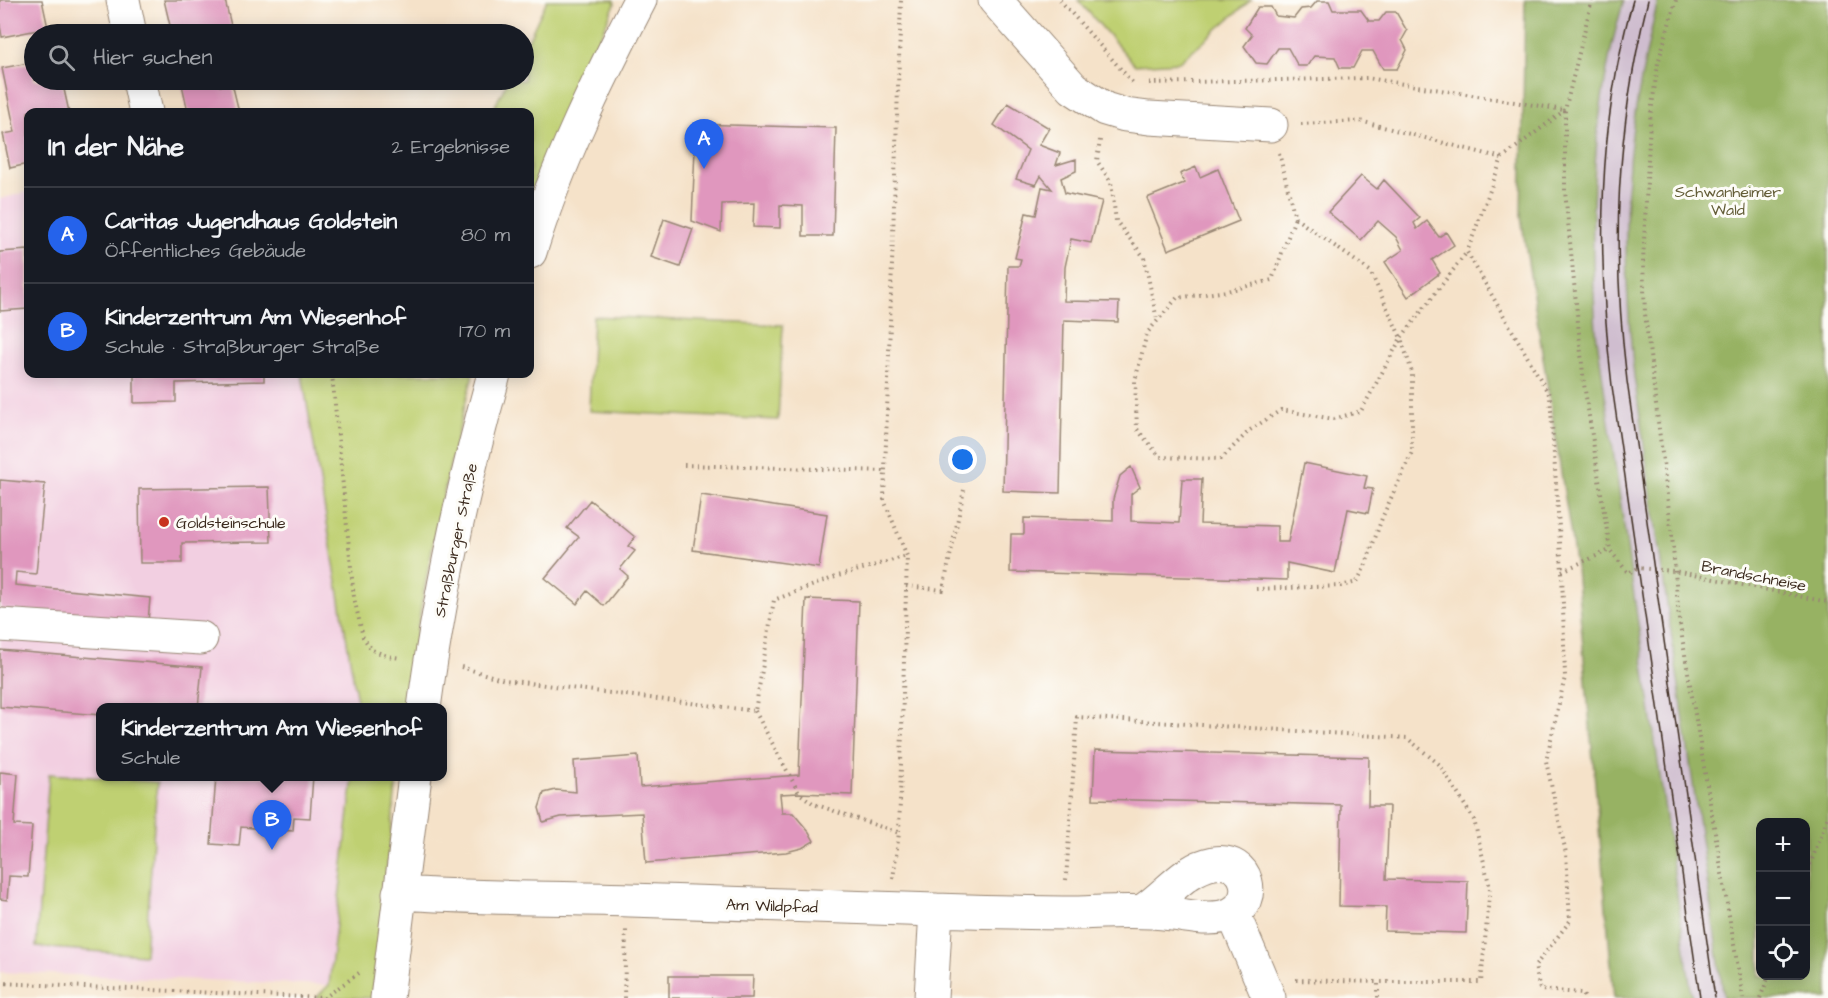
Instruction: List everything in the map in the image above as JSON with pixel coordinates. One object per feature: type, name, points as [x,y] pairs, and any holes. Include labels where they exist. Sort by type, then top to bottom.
[{"type":"street","points":[[123,0],[128,24]]},
{"type":"street","points":[[534,241],[570,142],[640,0]]},
{"type":"street","points":[[995,0],[1073,88],[1105,109],[1125,115],[1149,118],[1271,125]]},
{"type":"street","points":[[141,90],[145,108]]},
{"type":"street","name":"Straßburger Straße","points":[[425,703],[430,662],[451,553],[476,440],[493,378]]},
{"type":"street","points":[[0,625],[201,638]]},
{"type":"street","points":[[387,998],[414,781]]},
{"type":"street","points":[[1144,910],[1189,873],[1208,864],[1224,862],[1238,867],[1246,879],[1246,891],[1243,902],[1233,913],[1265,989]]},
{"type":"street","name":"Am Wildpfad","points":[[399,893],[486,898],[1064,913],[1144,910],[1217,918],[1233,913]]},
{"type":"street","points":[[931,998],[936,910]]},
{"type":"path","points":[[889,909],[898,833],[907,556],[884,500],[901,0]]},
{"type":"path","points":[[1060,0],[1133,84]]},
{"type":"path","points":[[1562,571],[1610,550],[1584,384],[1565,191],[1565,110],[1592,0]]},
{"type":"path","points":[[1676,0],[1658,63],[1650,120],[1643,262],[1645,314],[1679,619],[1743,998]]},
{"type":"path","points":[[1145,84],[1366,78],[1565,110]]},
{"type":"path","points":[[1105,109],[1097,161],[1111,182],[1116,221],[1144,257],[1157,321]]},
{"type":"path","points":[[1502,158],[1360,121],[1271,125],[1295,218],[1272,280],[1227,291],[1177,298],[1147,333],[1135,381],[1137,429],[1160,457],[1221,459],[1250,430],[1281,410],[1334,419],[1361,411],[1401,338],[1467,252],[1502,158],[1565,110]]},
{"type":"path","points":[[1256,589],[1341,586],[1357,582],[1366,564],[1382,518],[1412,452],[1412,372],[1401,338],[1370,271],[1295,218]]},
{"type":"path","points":[[1467,252],[1550,396],[1562,571],[1564,677],[1546,761],[1566,853],[1570,921],[1535,966],[1540,990],[1581,993],[1585,998]]},
{"type":"path","points":[[332,378],[354,598],[363,637],[372,650],[387,656],[404,658]]},
{"type":"path","points":[[684,465],[886,471]]},
{"type":"path","points":[[906,586],[943,590],[964,490]]},
{"type":"path","name":"Brandschneise","points":[[1610,550],[1628,573],[1638,568],[1674,572],[1828,602]]},
{"type":"path","points":[[898,833],[814,804],[799,793],[755,711],[774,600],[838,576],[907,556]]},
{"type":"path","points":[[466,668],[505,680],[755,711]]},
{"type":"path","points":[[1064,913],[1077,717],[1407,738],[1440,765],[1474,820],[1490,888],[1481,982],[1378,982],[1265,989]]},
{"type":"path","points":[[1807,872],[1828,816]]},
{"type":"path","points":[[624,998],[627,900]]},
{"type":"path","points":[[0,983],[324,998],[376,960],[391,961]]},
{"type":"path","points":[[1760,998],[1766,980]]},
{"type":"path","points":[[1378,982],[1378,998]]},
{"type":"shaded area","points":[[1624,0],[1658,0],[1640,83],[1627,188],[1629,326],[1634,376],[1724,998],[1692,998],[1596,332],[1592,236],[1598,129],[1616,24]]},
{"type":"shaded area","name":"Goldsteinschule","points":[[24,193],[24,378],[303,378],[357,703],[96,703],[96,781],[353,781],[329,985],[0,972],[0,199]]},
{"type":"green space","points":[[547,0],[614,0],[615,4],[543,162],[534,188],[534,108],[494,108],[503,90],[534,90],[534,28]]},
{"type":"green space","points":[[1078,0],[1251,0],[1179,62],[1135,65]]},
{"type":"green space","points":[[1525,0],[1624,0],[1605,82],[1595,164],[1593,248],[1596,332],[1692,998],[1614,998],[1576,568],[1521,217]]},
{"type":"green space","name":"Schwanheimer Wald","points":[[1658,0],[1828,0],[1828,998],[1724,998],[1634,376],[1626,255],[1627,194],[1632,134]]},
{"type":"green space","points":[[593,316],[783,325],[778,420],[589,411]]},
{"type":"green space","points":[[303,378],[472,378],[434,539],[418,623],[407,703],[357,703]]},
{"type":"green space","points":[[49,774],[96,777],[96,781],[157,782],[145,955],[36,947]]},
{"type":"green space","points":[[353,781],[397,781],[373,998],[316,998],[329,985]]},
{"type":"building","points":[[0,0],[42,0],[47,24],[24,24],[24,33],[2,37]]},
{"type":"building","points":[[164,0],[225,0],[231,24],[170,24]]},
{"type":"building","points":[[1317,1],[1329,1],[1333,10],[1361,10],[1369,21],[1379,21],[1386,12],[1396,12],[1407,31],[1402,40],[1407,50],[1397,69],[1383,69],[1373,51],[1362,51],[1353,68],[1340,68],[1335,57],[1314,56],[1307,66],[1298,66],[1288,48],[1278,48],[1267,64],[1256,63],[1244,46],[1252,35],[1245,28],[1258,7],[1271,7],[1276,16],[1294,18],[1301,9],[1311,8]]},
{"type":"building","points":[[24,64],[24,90],[64,90],[68,108],[24,108],[24,165],[10,168],[3,134],[15,132],[2,68]]},
{"type":"building","points":[[183,90],[234,90],[238,108],[187,108]]},
{"type":"building","points":[[1008,103],[1049,128],[1039,145],[1060,153],[1056,165],[1076,159],[1076,171],[1061,178],[1065,193],[1102,201],[1091,243],[1071,239],[1065,267],[1064,301],[1119,302],[1118,322],[1064,320],[1060,493],[1003,491],[1008,266],[1019,266],[1021,259],[1015,258],[1026,213],[1036,215],[1042,187],[1052,189],[1041,176],[1036,185],[1016,179],[1028,150],[994,125]]},
{"type":"building","points":[[696,124],[836,128],[833,236],[803,236],[803,206],[780,205],[780,228],[753,227],[754,203],[722,204],[721,232],[692,221]]},
{"type":"building","points":[[1196,167],[1200,177],[1218,169],[1239,221],[1168,250],[1147,198],[1184,183],[1180,174]]},
{"type":"building","points":[[1361,176],[1377,189],[1384,180],[1420,218],[1414,223],[1417,229],[1427,221],[1439,237],[1446,232],[1454,245],[1432,260],[1440,273],[1408,297],[1385,262],[1403,250],[1396,237],[1378,221],[1361,240],[1328,212]]},
{"type":"building","points":[[664,219],[693,229],[680,267],[651,257]]},
{"type":"building","points":[[24,250],[24,309],[0,311],[0,252]]},
{"type":"building","points":[[134,378],[264,378],[264,381],[176,383],[176,402],[134,403]]},
{"type":"building","points":[[1304,463],[1367,476],[1364,488],[1373,489],[1368,513],[1348,509],[1335,573],[1287,563],[1287,580],[1010,572],[1011,534],[1024,534],[1024,518],[1113,521],[1113,499],[1120,476],[1131,467],[1140,487],[1131,494],[1131,521],[1179,523],[1182,479],[1202,479],[1200,524],[1277,526],[1277,542],[1288,542]]},
{"type":"building","points":[[0,480],[45,484],[36,574],[16,572],[15,585],[150,598],[148,622],[0,608]]},
{"type":"building","points":[[269,487],[271,542],[182,543],[182,563],[140,563],[139,489]]},
{"type":"building","points":[[701,495],[827,514],[819,568],[693,550]]},
{"type":"building","points":[[590,500],[635,537],[628,546],[635,551],[620,569],[628,576],[604,606],[587,591],[577,604],[545,578],[579,537],[567,528]]},
{"type":"building","points":[[806,599],[859,601],[852,795],[780,794],[782,813],[793,813],[814,841],[802,848],[786,852],[646,863],[642,813],[561,817],[543,822],[539,808],[544,793],[556,790],[576,792],[574,761],[638,756],[640,787],[799,775]]},
{"type":"building","points":[[0,650],[202,667],[198,703],[96,703],[96,715],[0,707]]},
{"type":"building","points":[[1095,750],[1369,757],[1368,806],[1389,806],[1386,879],[1468,881],[1466,933],[1385,931],[1386,907],[1339,906],[1341,805],[1093,799]]},
{"type":"building","points":[[0,772],[18,774],[14,825],[32,826],[28,877],[9,876],[7,900],[0,899]]},
{"type":"building","points":[[216,781],[313,781],[310,818],[294,817],[293,831],[241,827],[239,846],[211,844]]},
{"type":"building","points":[[669,976],[753,976],[752,998],[669,998]]},
{"type":"tram line","points":[[1633,0],[1612,95],[1603,192],[1607,338],[1700,998]]},
{"type":"tram line","points":[[1648,0],[1637,48],[1623,143],[1618,236],[1622,332],[1627,381],[1715,998]]},
{"type":"place","name":"Caritas Jugendhaus Goldstein","points":[[704,169]]},
{"type":"place","name":"Goldsteinschule","points":[[164,522]]},
{"type":"place","name":"Kinderzentrum Am Wiesenhof","points":[[272,850]]}]
